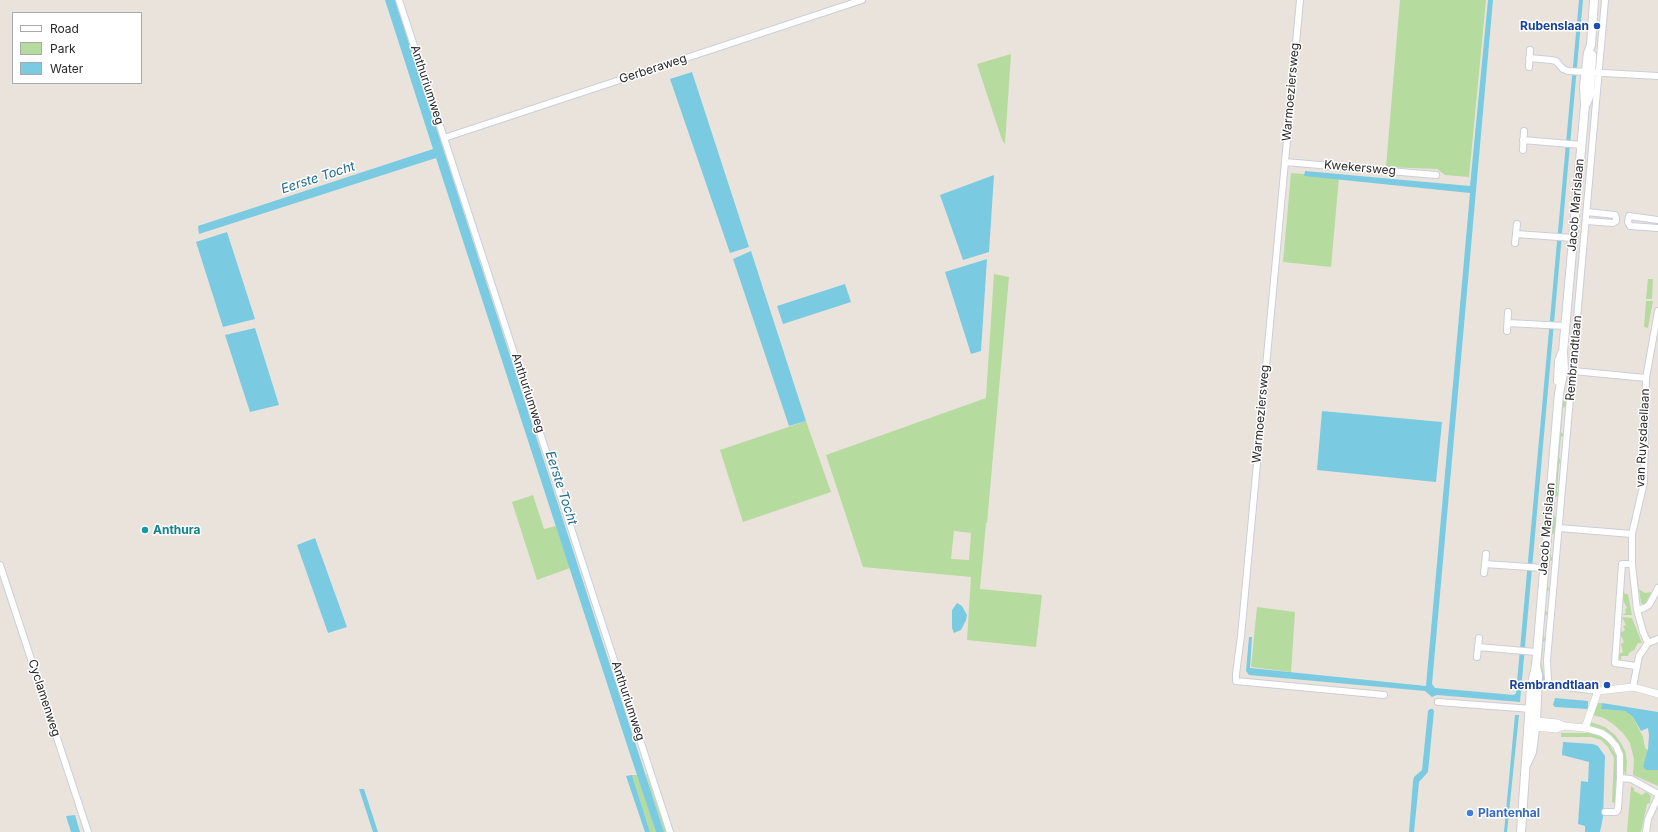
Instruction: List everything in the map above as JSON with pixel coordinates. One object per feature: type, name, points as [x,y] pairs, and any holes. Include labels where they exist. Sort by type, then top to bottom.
[{"type":"main road","name":"Jacob Marislaan","points":[[1521,832],[1527,764],[1526,752],[1533,724],[1533,709],[1538,675],[1536,666],[1536,652],[1559,393],[1564,369],[1563,352],[1565,326],[1585,105],[1584,94],[1589,72],[1588,53],[1594,0]]},
{"type":"street","name":"Anthuriumweg","points":[[399,0],[670,832]]},
{"type":"street","name":"Gerberaweg","points":[[444,138],[862,0]]},
{"type":"street","name":"Warmoeziersweg","points":[[1300,0],[1236,681],[1384,695]]},
{"type":"street","name":"Rembrandtlaan","points":[[1598,690],[1550,685],[1548,680],[1547,660],[1587,221],[1589,72],[1605,0]]},
{"type":"street","points":[[1529,66],[1530,50]]},
{"type":"street","points":[[1529,58],[1556,61],[1563,69],[1568,71],[1658,76]]},
{"type":"street","points":[[1523,150],[1524,131]]},
{"type":"street","points":[[1523,140],[1581,145]]},
{"type":"street","name":"Kwekersweg","points":[[1285,162],[1436,175]]},
{"type":"street","points":[[1587,212],[1615,215],[1616,221],[1613,223],[1587,221]]},
{"type":"street","points":[[1658,220],[1630,216],[1628,222],[1630,226],[1658,228]]},
{"type":"street","points":[[1515,243],[1517,224]]},
{"type":"street","points":[[1516,234],[1573,238]]},
{"type":"street","name":"van Ruysdaellaan","points":[[1648,643],[1643,632],[1637,610],[1632,564],[1632,534],[1644,482],[1646,378],[1658,311]]},
{"type":"street","points":[[1507,331],[1508,312]]},
{"type":"street","points":[[1508,322],[1565,326]]},
{"type":"street","points":[[1573,371],[1646,378]]},
{"type":"street","points":[[1559,528],[1632,534]]},
{"type":"street","points":[[1484,573],[1486,554]]},
{"type":"street","points":[[1485,564],[1543,568]]},
{"type":"street","points":[[1632,564],[1622,564],[1615,663],[1636,666]]},
{"type":"street","name":"Cyclamenweg","points":[[0,565],[88,832]]},
{"type":"street","points":[[1637,610],[1649,605],[1658,588]]},
{"type":"street","points":[[1478,657],[1479,638]]},
{"type":"street","points":[[1633,687],[1636,666],[1642,650],[1648,643],[1658,639]]},
{"type":"street","points":[[1478,647],[1536,652]]},
{"type":"street","points":[[1585,728],[1598,690],[1633,687],[1658,694]]},
{"type":"street","points":[[1438,702],[1533,709]]},
{"type":"street","points":[[1533,724],[1556,729],[1564,726],[1585,728],[1602,733],[1616,746],[1620,755],[1618,809],[1616,812],[1605,812]]},
{"type":"street","points":[[1620,778],[1631,779],[1658,794]]},
{"type":"street","points":[[1646,832],[1648,819],[1658,797]]},
{"type":"green space","points":[[1400,0],[1486,0],[1469,177],[1445,175],[1437,169],[1386,167]]},
{"type":"green space","points":[[1011,54],[1005,144],[1002,140],[977,64]]},
{"type":"green space","points":[[1291,173],[1339,177],[1331,267],[1283,262]]},
{"type":"green space","points":[[994,274],[1009,277],[980,589],[1042,595],[1036,647],[967,640],[971,577],[863,567],[826,455],[986,398]],"holes":[[[954,531],[971,533],[969,560],[951,559]]]},
{"type":"green space","points":[[1648,279],[1653,279],[1652,299],[1646,299]]},
{"type":"green space","points":[[1646,301],[1653,301],[1648,328],[1644,327]]},
{"type":"green space","points":[[1563,393],[1563,400],[1567,403],[1563,408],[1561,432],[1564,435],[1561,437],[1559,457],[1561,462],[1559,464],[1557,491],[1560,494],[1554,498],[1554,516],[1557,519],[1555,532],[1552,535],[1550,554],[1553,560],[1550,561],[1548,576],[1546,576]]},
{"type":"green space","points":[[806,421],[831,492],[743,522],[720,450]]},
{"type":"green space","points":[[533,495],[544,529],[556,526],[570,568],[537,580],[512,502]]},
{"type":"green space","points":[[1546,579],[1548,579],[1548,587],[1550,589],[1547,591],[1545,610],[1548,613],[1545,616],[1543,635],[1546,640],[1543,642],[1542,660],[1540,660]]},
{"type":"green space","points":[[1639,589],[1645,593],[1652,592],[1644,605],[1641,603]]},
{"type":"green space","points":[[1623,590],[1625,594],[1628,594],[1632,615],[1622,615],[1626,613],[1625,609],[1627,608],[1623,600]]},
{"type":"green space","points":[[1257,607],[1295,612],[1291,672],[1251,667]]},
{"type":"green space","points":[[1622,617],[1632,618],[1642,643],[1638,643],[1628,656],[1621,656],[1621,662],[1618,661],[1618,651],[1619,654],[1623,652],[1621,644],[1624,642],[1620,634],[1620,628],[1622,632],[1625,630],[1623,626],[1626,625]]},
{"type":"green space","points":[[1541,661],[1546,686],[1540,688],[1540,662]]},
{"type":"green space","points":[[1598,703],[1602,703],[1601,709],[1625,711],[1633,717],[1643,737],[1645,748],[1648,750],[1643,766],[1647,770],[1658,770],[1658,786],[1633,775],[1634,759],[1630,743],[1623,733],[1613,724],[1604,718],[1593,715]]},
{"type":"green space","points":[[1591,722],[1605,727],[1615,735],[1621,743],[1625,751],[1627,761],[1626,776],[1622,751],[1616,740],[1604,731],[1590,727]]},
{"type":"green space","points":[[1561,733],[1591,733],[1600,736],[1608,742],[1617,757],[1615,803],[1612,802],[1614,758],[1608,747],[1601,740],[1591,737],[1561,737]]},
{"type":"green space","points":[[632,775],[638,775],[656,832],[650,832]]},
{"type":"green space","points":[[647,775],[666,832],[664,832]]},
{"type":"green space","points":[[1631,786],[1634,788],[1634,791],[1642,795],[1646,792],[1651,796],[1650,803],[1647,804],[1641,832],[1627,832]]},
{"type":"water","points":[[385,0],[395,0],[664,832],[656,832],[436,158],[199,234],[198,226],[433,149]]},
{"type":"water","points":[[1488,0],[1493,0],[1432,684],[1435,688],[1514,695],[1516,693],[1579,0],[1583,0],[1520,702],[1437,695],[1432,697],[1425,691],[1249,675],[1246,671],[1249,637],[1252,637],[1250,668],[1426,686],[1470,193],[1304,176],[1305,171],[1470,186]]},
{"type":"water","points":[[692,72],[749,247],[730,253],[670,79]]},
{"type":"water","points":[[994,175],[989,252],[963,260],[940,195]]},
{"type":"water","points":[[227,232],[255,319],[223,327],[196,242]]},
{"type":"water","points":[[751,251],[806,421],[789,426],[733,259]]},
{"type":"water","points":[[987,259],[981,351],[971,354],[945,272]]},
{"type":"water","points":[[845,284],[851,302],[783,324],[777,306]]},
{"type":"water","points":[[255,328],[279,405],[250,412],[225,335]]},
{"type":"water","points":[[1322,411],[1442,422],[1436,482],[1317,470]]},
{"type":"water","points":[[315,538],[347,627],[328,633],[297,545]]},
{"type":"water","points":[[957,603],[962,606],[967,615],[961,630],[954,633],[952,628],[952,610]]},
{"type":"water","points":[[1555,698],[1588,701],[1588,708],[1555,707],[1553,705]]},
{"type":"water","points":[[1602,703],[1658,712],[1658,770],[1646,770],[1643,766],[1648,749],[1648,728],[1641,731],[1633,717],[1625,711],[1601,709]]},
{"type":"water","points":[[1433,709],[1434,711],[1428,772],[1419,782],[1414,832],[1409,832],[1413,781],[1414,777],[1422,770],[1428,711]]},
{"type":"water","points":[[1515,715],[1519,715],[1507,832],[1504,832]]},
{"type":"water","points":[[1563,742],[1593,744],[1598,746],[1605,756],[1603,817],[1600,832],[1585,832],[1585,826],[1578,824],[1581,781],[1588,782],[1589,762],[1562,755]]},
{"type":"water","points":[[632,775],[650,832],[645,832],[626,776]]},
{"type":"water","points":[[359,789],[364,789],[378,832],[373,832]]},
{"type":"water","points":[[75,815],[80,832],[71,832],[66,816]]},
{"type":"place","name":"Rubenslaan","points":[[1597,26]]},
{"type":"place","name":"Anthura","points":[[145,530]]},
{"type":"place","name":"Rembrandtlaan","points":[[1607,685]]},
{"type":"place","name":"Plantenhal","points":[[1470,813]]},
{"type":"water label","name":"Eerste Tocht","points":[[318,178]]},
{"type":"water label","name":"Eerste Tocht","points":[[561,488]]}]
